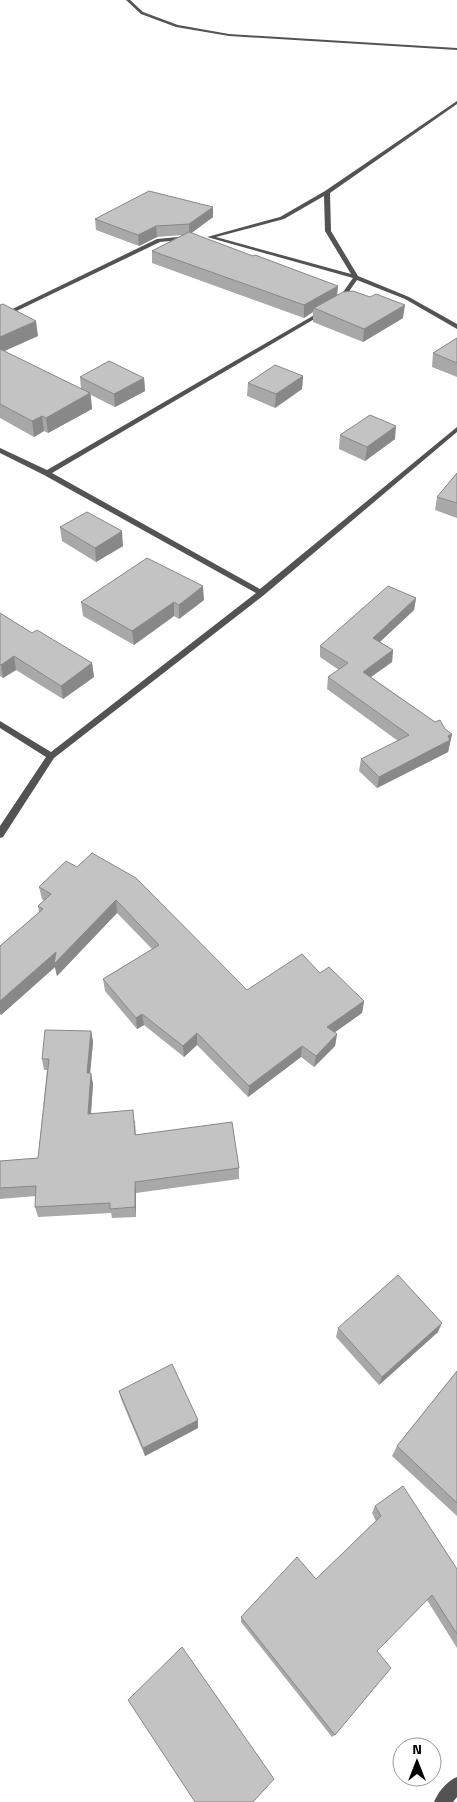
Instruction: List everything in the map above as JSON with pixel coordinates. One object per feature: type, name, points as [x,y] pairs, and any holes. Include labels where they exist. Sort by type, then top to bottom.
[{"type":"street","points":[[128,0],[142,13],[177,26],[229,35],[457,49]]},
{"type":"street","points":[[202,238],[282,218],[327,192],[457,102]]},
{"type":"street","points":[[327,192],[328,231],[356,278]]},
{"type":"street","points":[[210,237],[356,278],[406,298],[457,327]]},
{"type":"street","points":[[0,317],[159,240],[193,238]]},
{"type":"street","points":[[47,473],[340,301],[356,278]]},
{"type":"street","points":[[388,299],[406,298]]},
{"type":"street","points":[[340,301],[350,301]]},
{"type":"street","points":[[0,834],[51,756],[261,593],[457,429]]},
{"type":"street","points":[[0,450],[47,473],[261,593]]},
{"type":"street","points":[[0,724],[51,756]]},
{"type":"street","points":[[442,1802],[457,1785]]},
{"type":"building","points":[[149,191],[213,207],[189,224],[156,226],[138,235],[95,219]]},
{"type":"building","points":[[189,232],[338,286],[304,305],[152,251]]},
{"type":"building","points":[[353,291],[370,297],[376,294],[405,305],[364,329],[314,308],[343,292]]},
{"type":"building","points":[[3,304],[36,321],[0,337],[0,305]]},
{"type":"building","points":[[457,338],[457,363],[433,353]]},
{"type":"building","points":[[0,349],[90,393],[46,418],[42,416],[32,421],[0,404]]},
{"type":"building","points":[[109,361],[144,378],[114,394],[80,377]]},
{"type":"building","points":[[275,365],[303,376],[276,394],[248,383]]},
{"type":"building","points":[[370,415],[396,426],[367,447],[340,435]]},
{"type":"building","points":[[457,473],[457,503],[437,497]]},
{"type":"building","points":[[87,512],[122,531],[95,548],[60,527]]},
{"type":"building","points":[[147,558],[203,586],[179,605],[174,602],[132,631],[81,602]]},
{"type":"building","points":[[388,586],[416,598],[373,638],[393,650],[363,672],[435,722],[440,720],[445,729],[452,734],[448,736],[450,740],[379,777],[361,759],[409,735],[328,677],[348,663],[320,646]]},
{"type":"building","points":[[0,613],[32,633],[37,630],[92,663],[61,686],[14,656],[1,665]]},
{"type":"building","points":[[92,853],[136,878],[247,990],[302,954],[320,973],[329,967],[364,1001],[327,1027],[337,1034],[316,1056],[302,1046],[249,1086],[197,1033],[183,1046],[142,1014],[136,1018],[103,979],[159,945],[116,900],[54,964],[56,952],[0,1001],[0,946],[43,909],[38,906],[51,894],[39,887],[66,861],[77,867]]},
{"type":"building","points":[[45,1030],[91,1031],[87,1073],[91,1073],[88,1114],[133,1110],[135,1135],[232,1122],[239,1168],[135,1182],[135,1207],[110,1209],[110,1203],[35,1207],[36,1186],[0,1188],[0,1161],[38,1158],[49,1059],[42,1059]]},
{"type":"building","points":[[398,1275],[442,1323],[382,1377],[338,1328]]},
{"type":"building","points":[[172,1364],[198,1420],[143,1448],[119,1391]]},
{"type":"building","points":[[457,1371],[457,1503],[397,1446]]},
{"type":"building","points":[[403,1486],[457,1569],[457,1634],[432,1595],[377,1651],[391,1668],[335,1735],[241,1617],[297,1557],[316,1579],[381,1516],[375,1506]]},
{"type":"building","points":[[182,1647],[274,1779],[253,1802],[195,1802],[128,1700]]}]
